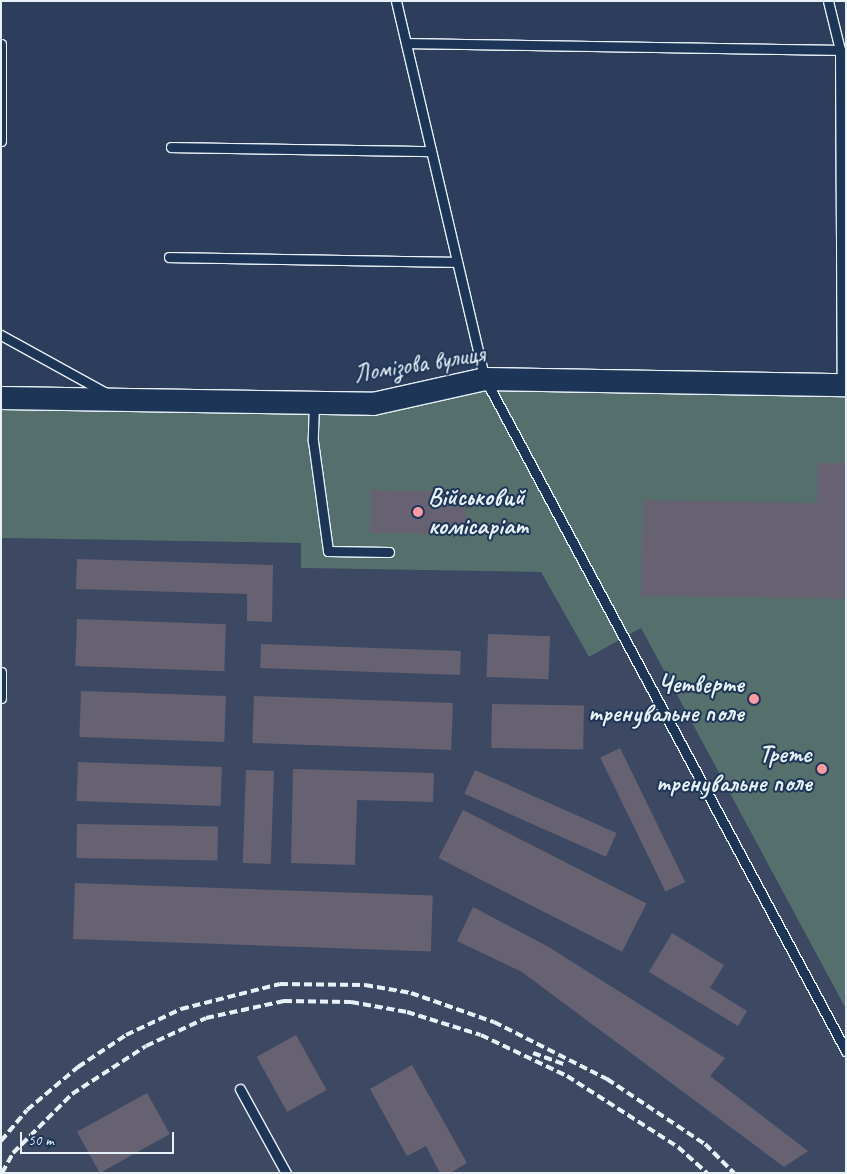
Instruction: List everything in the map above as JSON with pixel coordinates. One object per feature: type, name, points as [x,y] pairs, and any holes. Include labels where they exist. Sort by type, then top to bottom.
[{"type":"street","name":"Ломізова вулиця","points":[[1,398],[373,404],[484,380],[844,385]]},
{"type":"lane","points":[[396,1],[484,380],[846,1051]]},
{"type":"lane","points":[[828,1],[840,50],[844,385]]},
{"type":"lane","points":[[406,43],[840,50]]},
{"type":"lane","points":[[1,44],[1,141]]},
{"type":"lane","points":[[170,147],[431,151]]},
{"type":"lane","points":[[169,257],[457,262]]},
{"type":"lane","points":[[1,335],[117,399]]},
{"type":"lane","points":[[314,403],[313,441],[328,551],[389,552]]},
{"type":"lane","points":[[1,672],[1,698]]},
{"type":"lane","points":[[240,1089],[286,1173]]},
{"type":"shaded area","points":[[1,538],[302,543],[302,568],[541,572],[589,657],[641,628],[846,1009],[846,1173],[1,1173]]},
{"type":"green space","points":[[492,389],[846,394],[846,1009],[641,628],[589,657],[541,572],[301,568],[301,543],[1,538],[1,407],[373,413]]},
{"type":"building","points":[[818,463],[846,463],[846,599],[641,596],[643,500],[817,503]]},
{"type":"building","points":[[371,490],[466,492],[465,535],[370,533]]},
{"type":"building","points":[[77,559],[273,565],[272,622],[247,621],[247,594],[76,589]]},
{"type":"building","points":[[77,619],[226,624],[224,671],[75,666]]},
{"type":"building","points":[[488,634],[550,636],[548,679],[486,677]]},
{"type":"building","points":[[261,644],[461,651],[460,675],[260,668]]},
{"type":"building","points":[[81,691],[226,696],[224,742],[79,737]]},
{"type":"building","points":[[254,696],[453,703],[451,750],[252,743]]},
{"type":"building","points":[[492,704],[584,706],[583,750],[491,748]]},
{"type":"building","points":[[620,748],[685,882],[666,892],[600,758]]},
{"type":"building","points":[[78,762],[222,767],[221,806],[77,801]]},
{"type":"building","points":[[293,769],[434,773],[433,802],[357,800],[355,865],[291,863]]},
{"type":"building","points":[[246,770],[274,771],[271,864],[243,863]]},
{"type":"building","points":[[475,770],[617,833],[606,857],[464,794]]},
{"type":"building","points":[[463,810],[647,904],[622,952],[438,858]]},
{"type":"building","points":[[77,824],[218,826],[217,860],[76,858]]},
{"type":"building","points":[[75,883],[433,895],[431,951],[73,939]]},
{"type":"building","points":[[473,907],[547,946],[725,1058],[710,1076],[808,1151],[784,1167],[522,972],[457,941]]},
{"type":"building","points":[[672,933],[724,965],[710,988],[747,1011],[738,1026],[649,972]]},
{"type":"building","points":[[296,1035],[327,1090],[287,1112],[257,1057]]},
{"type":"building","points":[[412,1065],[467,1163],[450,1173],[440,1173],[426,1146],[407,1156],[370,1089]]},
{"type":"building","points":[[147,1093],[170,1134],[100,1173],[77,1132]]},
{"type":"railway","points":[[1,1141],[27,1110],[78,1067],[126,1035],[181,1009],[280,984],[365,985],[411,993],[494,1022],[607,1079],[705,1144],[734,1173]]},
{"type":"railway","points":[[2,1173],[13,1153],[72,1094],[146,1046],[206,1018],[284,1001],[351,1002],[407,1012],[481,1035],[567,1076],[678,1147],[707,1173]]},
{"type":"railway","points":[[533,1053],[566,1065]]},
{"type":"place","name":"Військовий комісаріат","points":[[418,512]]},
{"type":"place","name":"Четверте тренувальне поле","points":[[754,699]]},
{"type":"place","name":"Третє тренувальне поле","points":[[822,769]]}]
